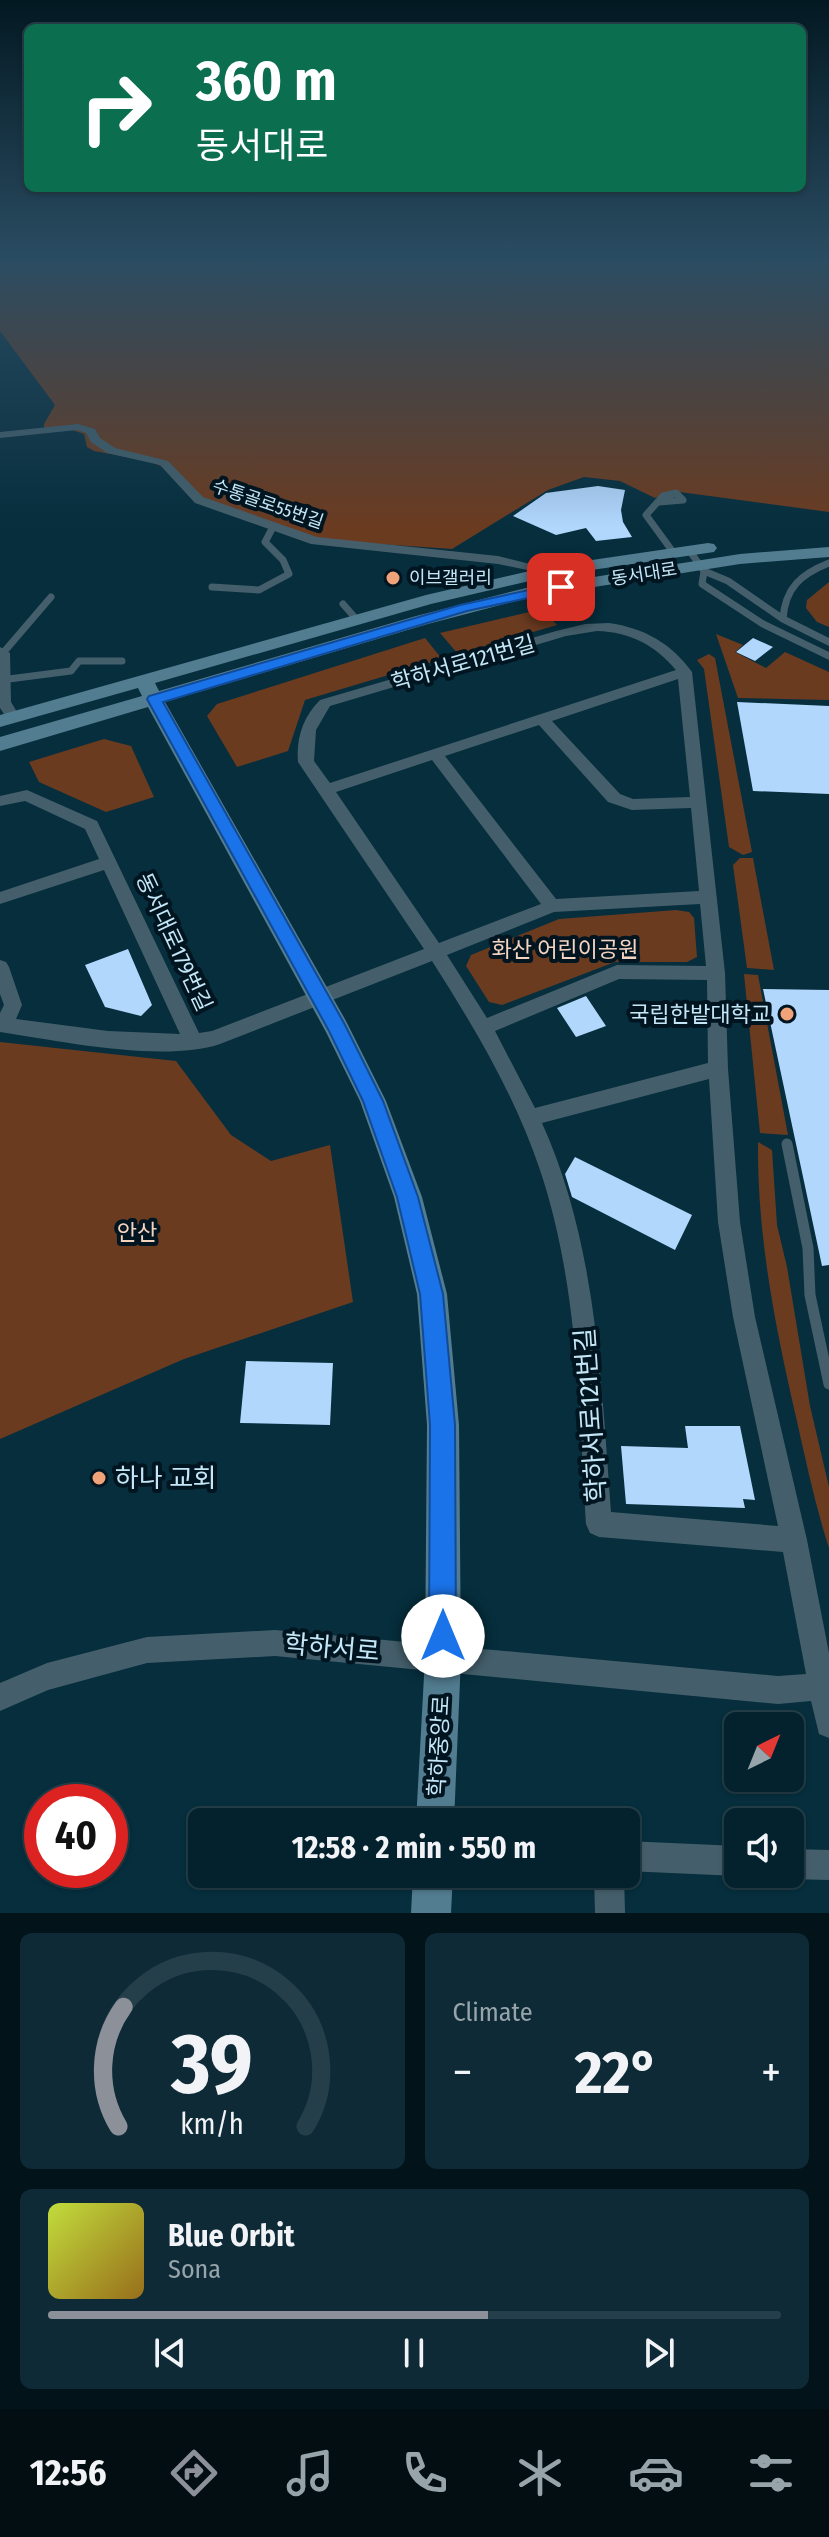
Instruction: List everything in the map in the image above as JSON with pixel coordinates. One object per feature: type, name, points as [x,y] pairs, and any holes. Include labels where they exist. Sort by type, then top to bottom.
[{"type":"street","name":"수통골로55번길","points":[[0,435],[78,427],[91,431],[94,441],[103,449],[137,454],[167,464],[185,489],[199,500],[315,541],[498,560],[551,571]]},
{"type":"street","name":"동서대로","points":[[6,719],[149,690],[530,592],[692,560],[829,538]]},
{"type":"street","name":"동서대로","points":[[0,744],[357,620],[551,571],[829,552]]},
{"type":"street","name":"학하서로121번길","points":[[685,672],[674,657],[650,639],[630,630],[606,626],[558,635],[325,703],[315,712],[304,749],[306,762],[327,789],[484,1028],[530,1118],[555,1186],[583,1311],[599,1524],[794,1540]]},
{"type":"street","points":[[1,652],[6,719]]},
{"type":"street","points":[[327,789],[685,672],[716,973],[718,1069],[729,1222],[744,1317],[794,1540],[829,1724]]},
{"type":"street","name":"학하중앙로","points":[[149,690],[320,998],[373,1101],[408,1197],[432,1294],[443,1425],[443,1658],[436,1808]]},
{"type":"street","points":[[542,719],[614,798],[632,805],[699,802]]},
{"type":"street","points":[[435,754],[552,906],[708,897]]},
{"type":"street","name":"동서대로179번길","points":[[0,801],[27,795],[91,825],[194,1043]]},
{"type":"street","name":"동서대로179번길","points":[[0,898],[110,862]]},
{"type":"street","name":"동서대로179번길","points":[[2,1025],[162,1043],[194,1043],[213,1039],[552,906]]},
{"type":"street","points":[[0,967],[13,1005],[2,1025]]},
{"type":"street","points":[[484,1028],[617,972],[716,973]]},
{"type":"street","points":[[530,1118],[718,1069]]},
{"type":"street","name":"학하서로","points":[[0,1697],[47,1677],[147,1650],[275,1643],[778,1690],[823,1686]]},
{"type":"street","points":[[640,1857],[724,1860]]},
{"type":"street","points":[[804,1864],[829,1865]]},
{"type":"street","points":[[431,1913],[432,1888]]},
{"type":"street","points":[[609,1888],[610,1913]]},
{"type":"lane","points":[[659,502],[646,515],[692,560],[783,619],[829,642]]},
{"type":"lane","points":[[212,587],[259,590],[289,574],[283,560],[265,542],[273,527]]},
{"type":"lane","points":[[692,560],[702,584],[731,606],[775,632],[829,656]]},
{"type":"lane","points":[[783,619],[784,599],[789,589],[813,569],[829,563]]},
{"type":"lane","points":[[1,652],[51,597]]},
{"type":"lane","points":[[343,604],[357,620]]},
{"type":"lane","points":[[1,680],[71,671],[79,661],[122,661]]},
{"type":"lane","points":[[787,1144],[808,1248],[810,1295],[829,1384]]},
{"type":"green space","points":[[14,349],[829,349],[829,512],[672,491],[655,498],[620,481],[584,477],[548,490],[452,549],[317,538],[202,498],[179,474],[149,461],[94,451],[87,447],[84,434],[69,429],[44,431],[44,424],[55,405]]},
{"type":"green space","points":[[829,582],[829,627],[817,622],[806,608],[807,600]]},
{"type":"green space","points":[[542,609],[557,625],[458,654],[440,633]]},
{"type":"green space","points":[[716,634],[743,645],[735,652],[766,668],[785,652],[829,672],[829,700],[738,698]]},
{"type":"green space","points":[[425,638],[442,659],[305,700],[288,751],[237,767],[207,716],[217,704]]},
{"type":"green space","points":[[709,654],[715,658],[752,852],[743,855],[729,847],[704,669],[697,660]]},
{"type":"green space","points":[[104,739],[131,746],[154,797],[106,812],[39,782],[29,762]]},
{"type":"green space","points":[[740,858],[753,858],[774,970],[747,968],[733,865]]},
{"type":"green space","name":"화산 어린이공원","points":[[676,910],[689,912],[694,918],[697,957],[687,962],[615,962],[502,1005],[489,1002],[466,966],[471,955],[559,919]]},
{"type":"green space","points":[[744,974],[758,975],[788,1135],[760,1133]]},
{"type":"green space","name":"안산","points":[[0,1042],[176,1061],[231,1135],[271,1161],[330,1145],[353,1302],[184,1359],[0,1439]]},
{"type":"green space","points":[[758,1142],[772,1150],[777,1225],[810,1406],[829,1487],[829,1548],[807,1466],[774,1315],[764,1246]]},
{"type":"building","points":[[598,486],[625,490],[621,510],[623,522],[632,537],[596,541],[586,528],[556,535],[513,516],[546,493]]},
{"type":"building","points":[[753,638],[773,647],[755,661],[736,652]]},
{"type":"building","points":[[737,702],[829,706],[829,794],[753,791]]},
{"type":"building","points":[[128,949],[152,1005],[141,1016],[105,1007],[85,965]]},
{"type":"building","points":[[763,989],[829,990],[829,1265],[822,1266]]},
{"type":"building","points":[[586,996],[606,1026],[576,1037],[557,1008]]},
{"type":"building","points":[[575,1157],[692,1215],[675,1250],[572,1197],[565,1174]]},
{"type":"building","name":"하나 교회","points":[[246,1361],[333,1363],[330,1425],[240,1423]]},
{"type":"building","points":[[685,1426],[740,1426],[755,1500],[743,1499],[745,1508],[626,1504],[621,1446],[688,1448]]},
{"type":"place","name":"이브갤러리","points":[[393,578]]},
{"type":"place","name":"국립한밭대학교","points":[[787,1014]]},
{"type":"place","name":"하나 교회","points":[[99,1478]]},
{"type":"route","points":[[443,1636],[443,1425],[432,1294],[408,1197],[373,1101],[337,1028],[155,699],[465,608],[561,587]]}]
